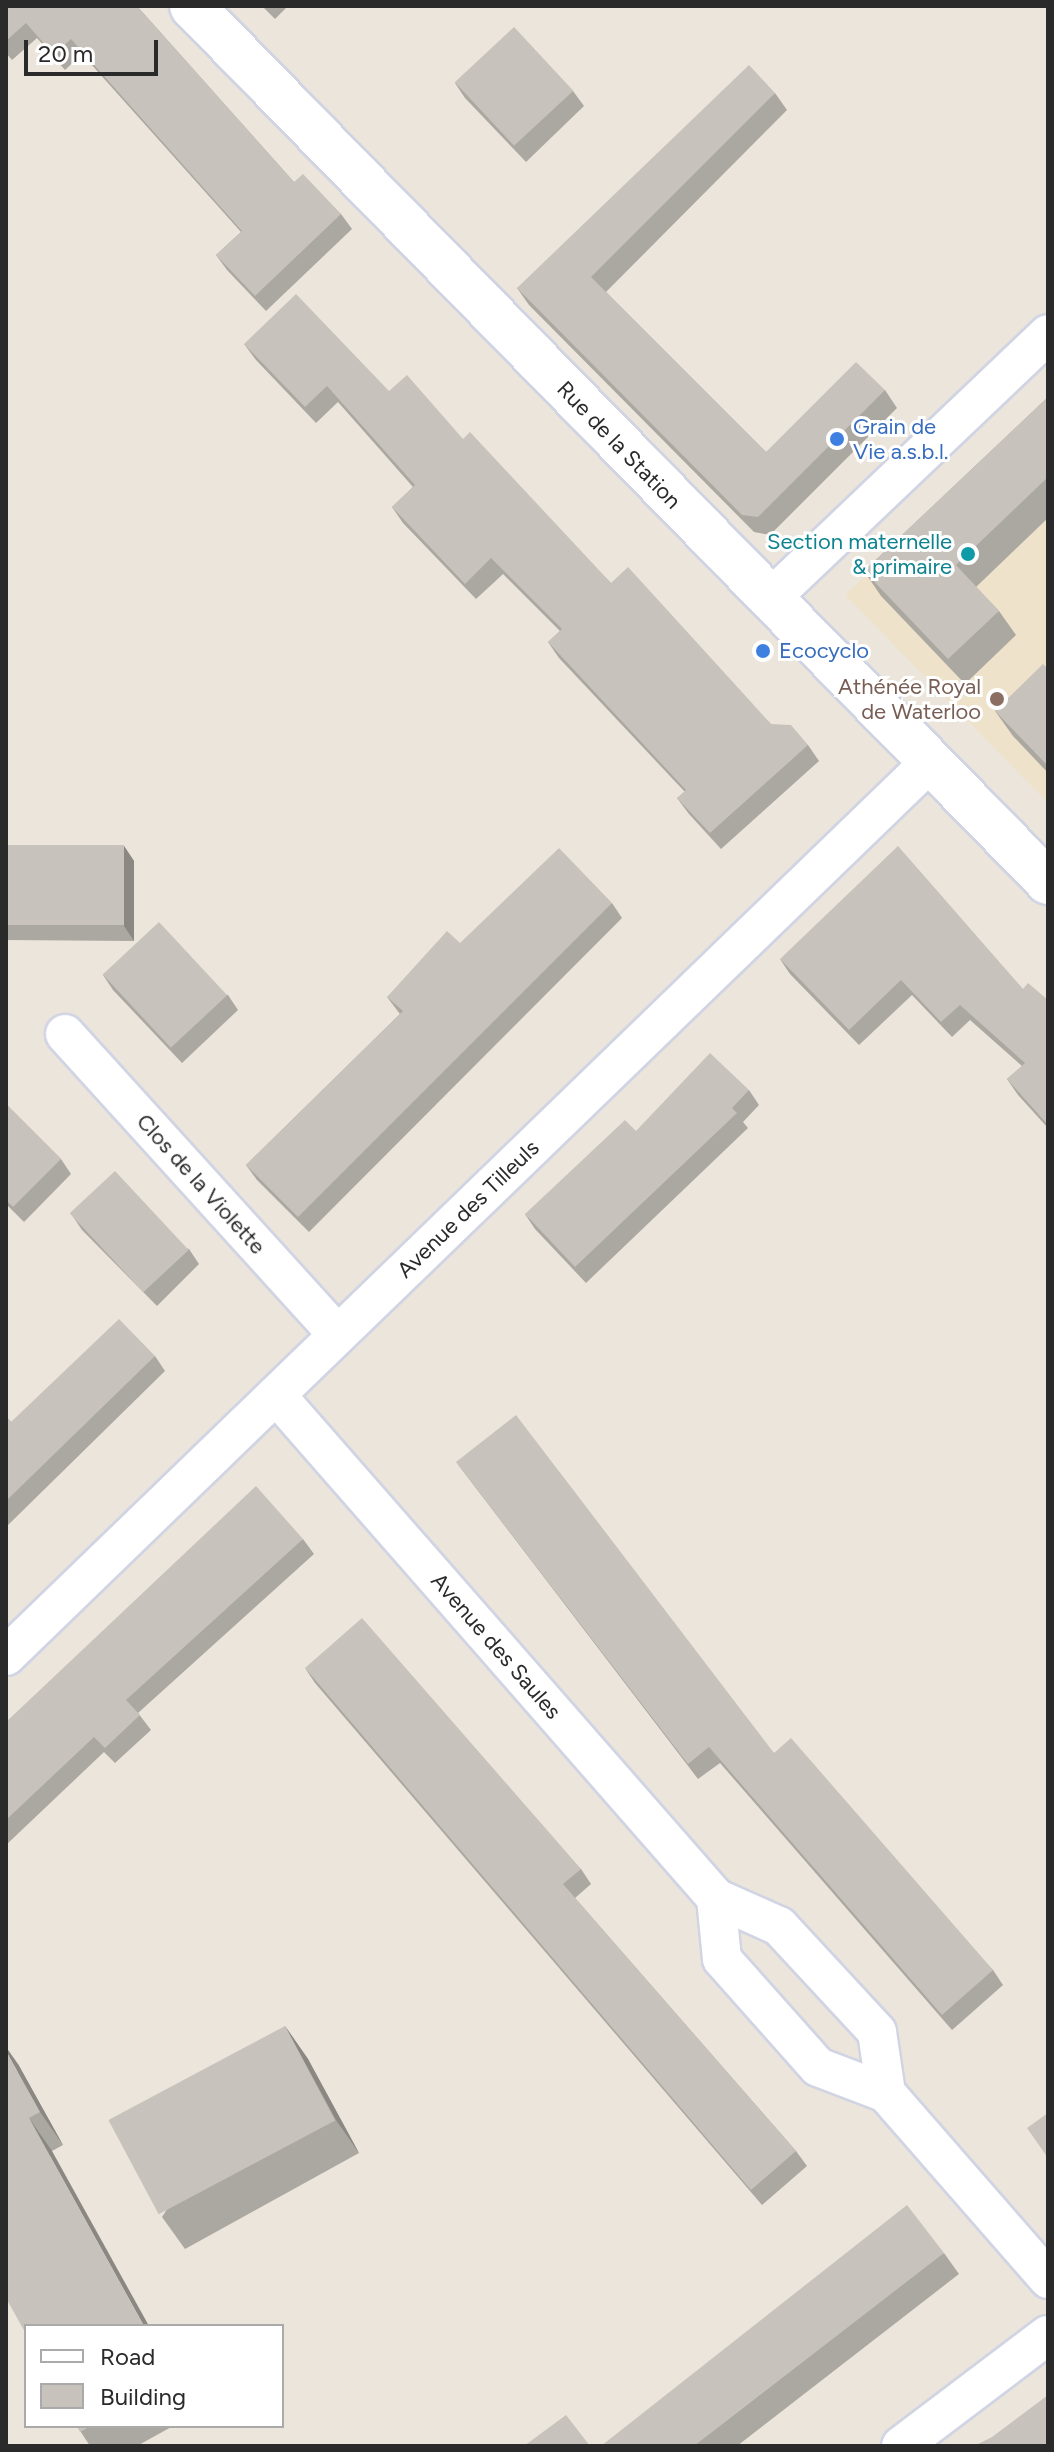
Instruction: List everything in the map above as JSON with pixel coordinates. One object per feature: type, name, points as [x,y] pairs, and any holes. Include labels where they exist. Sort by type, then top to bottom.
[{"type":"street","name":"Rue de la Station","points":[[192,6],[1048,882]]},
{"type":"street","points":[[770,599],[1048,334]]},
{"type":"street","name":"Avenue des Tilleuls","points":[[6,1656],[930,762]]},
{"type":"street","name":"Clos de la Violette","points":[[65,1034],[338,1335]]},
{"type":"street","name":"Avenue des Saules","points":[[276,1395],[716,1898],[779,1926],[877,2032],[886,2093]]},
{"type":"street","points":[[716,1898],[722,1959],[818,2067],[886,2093],[1048,2279]]},
{"type":"street","points":[[901,2446],[1048,2335]]},
{"type":"shaded area","name":"Athénée Royal de Waterloo","points":[[1048,403],[1048,803],[845,595]]},
{"type":"building","points":[[6,6],[137,6],[294,182],[303,174],[341,214],[255,296],[216,255],[242,231],[71,39],[54,55],[26,23],[6,41]]},
{"type":"building","points":[[514,27],[573,91],[514,146],[455,82]]},
{"type":"building","points":[[749,65],[775,93],[591,277],[766,452],[856,362],[885,390],[758,517],[742,515],[517,288]]},
{"type":"building","points":[[296,294],[389,391],[407,375],[463,439],[470,432],[611,583],[628,567],[771,724],[791,725],[808,745],[710,833],[677,798],[686,790],[548,642],[562,629],[491,558],[465,584],[392,507],[415,485],[327,386],[305,407],[244,344]]},
{"type":"building","points":[[1048,397],[1048,477],[956,565],[999,611],[948,659],[864,571]]},
{"type":"building","points":[[1043,664],[1048,669],[1048,766],[995,711]]},
{"type":"building","points":[[6,845],[124,845],[124,925],[6,925]]},
{"type":"building","points":[[898,846],[1023,989],[1028,983],[1048,1000],[1048,1125],[1007,1079],[1025,1063],[960,1005],[941,1022],[901,980],[849,1030],[780,959]]},
{"type":"building","points":[[559,848],[612,903],[298,1217],[246,1165],[403,1011],[387,997],[447,931],[460,943]]},
{"type":"building","points":[[159,922],[227,995],[171,1048],[103,975]]},
{"type":"building","points":[[710,1053],[749,1090],[732,1108],[737,1113],[575,1267],[525,1214],[625,1120],[636,1131]]},
{"type":"building","points":[[6,1104],[61,1159],[13,1207],[6,1200]]},
{"type":"building","points":[[115,1171],[189,1250],[143,1292],[70,1213]]},
{"type":"building","points":[[119,1319],[155,1356],[6,1501],[6,1416],[11,1422]]},
{"type":"building","points":[[516,1415],[774,1753],[791,1738],[993,1970],[942,2015],[709,1747],[688,1764],[456,1462]]},
{"type":"building","points":[[256,1486],[303,1539],[126,1700],[140,1715],[105,1748],[94,1737],[6,1820],[6,1722]]},
{"type":"building","points":[[362,1618],[581,1869],[563,1884],[796,2151],[751,2190],[305,1668]]},
{"type":"building","points":[[285,2026],[335,2120],[159,2214],[108,2120]]},
{"type":"building","points":[[6,2051],[40,2112],[29,2118],[143,2324],[24,2324],[24,2330],[6,2298]]},
{"type":"building","points":[[1048,2113],[1048,2158],[1027,2128]]},
{"type":"building","points":[[907,2205],[944,2253],[694,2446],[601,2446]]},
{"type":"building","points":[[1048,2395],[1048,2446],[974,2446],[992,2437]]},
{"type":"building","points":[[566,2415],[590,2446],[524,2446]]},
{"type":"place","name":"Grain de Vie a.s.b.l.","points":[[837,439]]},
{"type":"place","name":"Section maternelle & primaire","points":[[968,554]]},
{"type":"place","name":"Ecocyclo","points":[[763,651]]},
{"type":"place","name":"Athénée Royal de Waterloo","points":[[997,699]]}]
